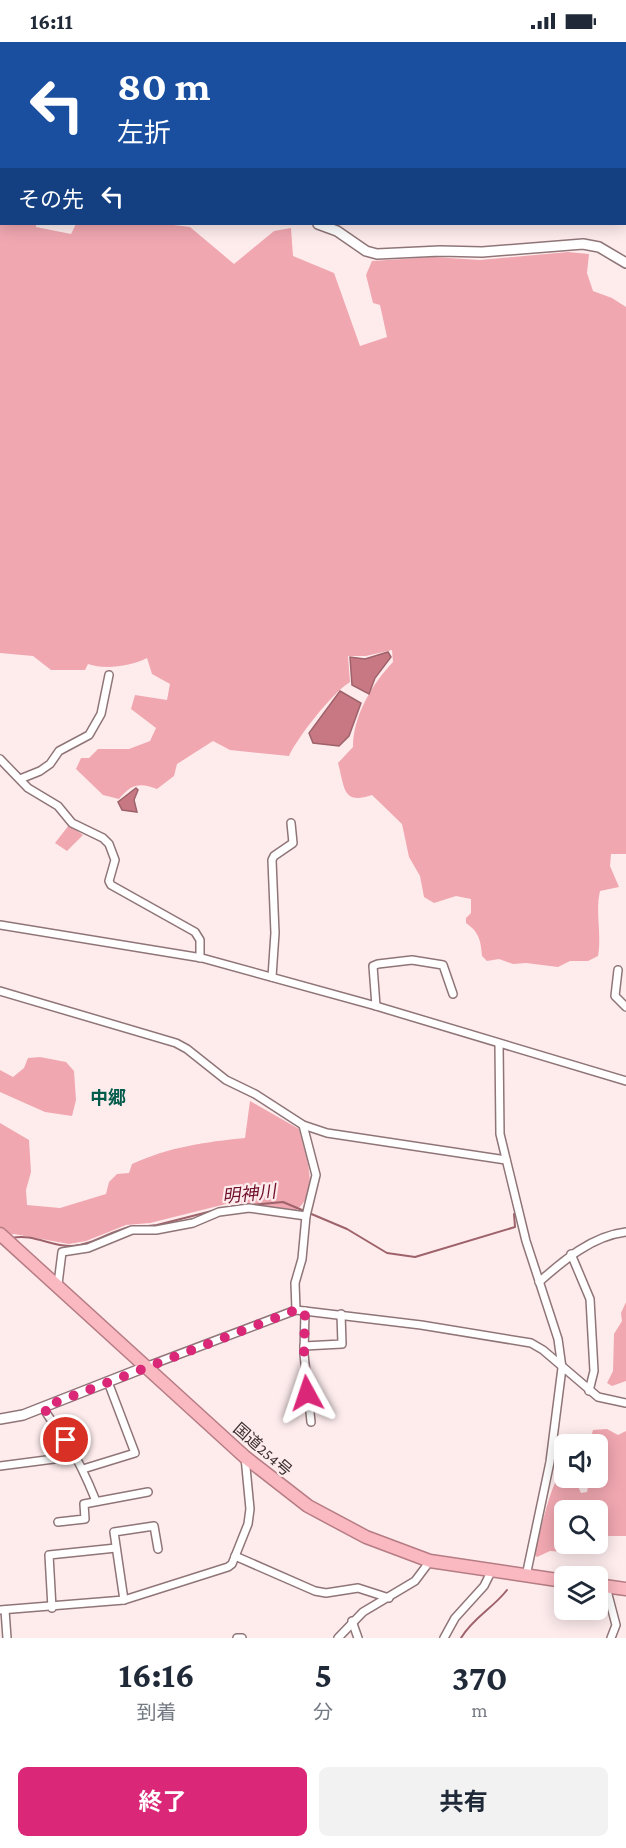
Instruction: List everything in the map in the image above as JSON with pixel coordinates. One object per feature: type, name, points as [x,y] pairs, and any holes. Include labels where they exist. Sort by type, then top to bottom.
[{"type":"highway","name":"国道254号","points":[[0,1234],[58,1284],[245,1457],[285,1490],[334,1521],[366,1537],[430,1561],[554,1580]]},
{"type":"highway","points":[[608,1587],[626,1589]]},
{"type":"street","points":[[321,225],[337,231],[366,251],[377,254],[482,252],[583,244],[598,247],[626,263]]},
{"type":"street","points":[[20,779],[40,771],[50,764],[59,751],[89,735],[101,714],[109,675]]},
{"type":"street","points":[[0,759],[28,788],[58,806],[72,823],[103,838],[113,850],[115,860],[111,885],[195,932],[200,940],[200,958]]},
{"type":"street","points":[[272,977],[275,933],[272,860],[292,843],[291,823]]},
{"type":"street","points":[[0,925],[200,958],[376,1006],[626,1081]]},
{"type":"street","points":[[376,1006],[373,966],[378,964],[412,960],[443,965],[453,994]]},
{"type":"street","points":[[618,970],[615,996],[626,1007]]},
{"type":"street","points":[[0,992],[176,1043],[226,1080],[255,1094],[303,1125],[327,1134],[506,1160]]},
{"type":"street","points":[[498,1044],[500,1134],[539,1282],[558,1339],[562,1368],[548,1478],[526,1576]]},
{"type":"street","points":[[296,1310],[295,1283],[302,1258],[307,1212],[316,1175],[303,1125]]},
{"type":"street","points":[[58,1284],[62,1252],[87,1248],[132,1230],[156,1230],[193,1223],[219,1212],[249,1208],[307,1212]]},
{"type":"street","points":[[539,1282],[571,1254],[614,1233],[626,1232]]},
{"type":"street","points":[[571,1254],[590,1299],[594,1371],[589,1391]]},
{"type":"street","points":[[0,1419],[44,1407],[296,1310],[341,1314],[531,1343],[598,1397],[626,1402]]},
{"type":"street","points":[[305,1311],[304,1346],[310,1422]]},
{"type":"street","points":[[304,1346],[342,1344],[341,1314]]},
{"type":"street","points":[[83,1469],[135,1453],[108,1382]]},
{"type":"street","points":[[44,1407],[53,1427],[66,1440],[83,1469],[96,1502]]},
{"type":"street","points":[[8,1638],[2,1610],[51,1608],[124,1600],[228,1567],[236,1556],[248,1524],[250,1509],[245,1457]]},
{"type":"street","points":[[0,1466],[54,1459]]},
{"type":"street","points":[[58,1522],[85,1519],[84,1504],[148,1492]]},
{"type":"street","points":[[124,1600],[114,1532],[154,1526],[158,1549]]},
{"type":"street","points":[[51,1608],[50,1555],[117,1548]]},
{"type":"street","points":[[236,1556],[315,1591],[326,1593],[358,1588],[389,1598]]},
{"type":"street","points":[[338,1638],[352,1621],[415,1581],[430,1561]]},
{"type":"street","points":[[444,1638],[455,1618],[484,1586],[491,1572]]},
{"type":"street","points":[[608,1604],[616,1625],[610,1638]]},
{"type":"street","points":[[352,1621],[358,1638]]},
{"type":"street","points":[[237,1638],[242,1638]]},
{"type":"shaded area","points":[[0,225],[36,225],[36,227],[71,234],[76,225],[190,227],[234,264],[274,231],[291,228],[293,256],[334,273],[360,346],[387,337],[380,305],[373,303],[366,275],[372,261],[433,257],[480,260],[568,252],[589,254],[587,273],[593,291],[612,298],[626,307],[626,854],[611,854],[610,866],[619,887],[600,891],[598,956],[588,961],[570,961],[558,967],[526,963],[513,964],[499,959],[487,961],[482,956],[477,933],[466,923],[466,918],[471,913],[471,899],[456,896],[434,903],[424,897],[420,876],[409,857],[402,824],[372,795],[355,798],[346,792],[338,763],[353,747],[360,712],[371,690],[393,662],[392,650],[366,656],[348,656],[350,682],[316,716],[289,756],[230,750],[213,741],[177,764],[174,776],[157,789],[141,785],[132,787],[119,799],[103,795],[76,769],[81,758],[89,758],[98,749],[129,749],[150,741],[156,728],[131,709],[135,695],[167,700],[170,684],[152,674],[147,658],[118,666],[102,667],[88,664],[85,670],[51,670],[33,656],[0,653]]},
{"type":"shaded area","points":[[388,652],[391,657],[375,678],[369,694],[352,685],[350,657],[365,659]]},
{"type":"shaded area","points":[[340,691],[361,703],[349,736],[339,746],[313,743],[309,733]]},
{"type":"shaded area","points":[[136,788],[138,790],[134,800],[137,812],[122,810],[118,802]]},
{"type":"shaded area","points":[[69,825],[83,835],[67,851],[55,843]]},
{"type":"shaded area","points":[[40,1057],[66,1062],[74,1071],[76,1100],[72,1116],[45,1112],[0,1092],[0,1070],[13,1077],[24,1068],[28,1058]]},
{"type":"shaded area","points":[[250,1101],[299,1129],[310,1184],[303,1203],[295,1211],[234,1202],[150,1223],[126,1225],[86,1241],[69,1244],[14,1234],[0,1237],[0,1123],[29,1140],[31,1172],[26,1190],[27,1205],[60,1208],[106,1194],[109,1182],[117,1174],[129,1173],[132,1164],[146,1158],[187,1146],[245,1138]]},
{"type":"shaded area","points":[[626,1302],[626,1381],[612,1386],[607,1383],[613,1371],[614,1334],[622,1321],[621,1313]]},
{"type":"shaded area","points":[[607,1429],[618,1435],[626,1431],[626,1536],[608,1536],[608,1500],[554,1500],[554,1551],[537,1557],[534,1554],[554,1486],[554,1488],[579,1488],[581,1493],[587,1492],[588,1488],[608,1488],[608,1434],[592,1434],[593,1430]]},
{"type":"waterway","name":"明神川","points":[[250,1205],[283,1202],[347,1229],[387,1253],[415,1257],[515,1227],[514,1214]]},
{"type":"waterway","name":"明神川","points":[[139,1227],[157,1225],[212,1211]]},
{"type":"waterway","name":"明神川","points":[[12,1238],[27,1237],[72,1246],[87,1243],[130,1227]]},
{"type":"waterway","points":[[461,1638],[507,1590]]},
{"type":"district","name":"中郷","points":[[108,1098]]},
{"type":"route","points":[[66,1440],[53,1427],[44,1407],[296,1310],[305,1311],[304,1354],[307,1393]]}]
